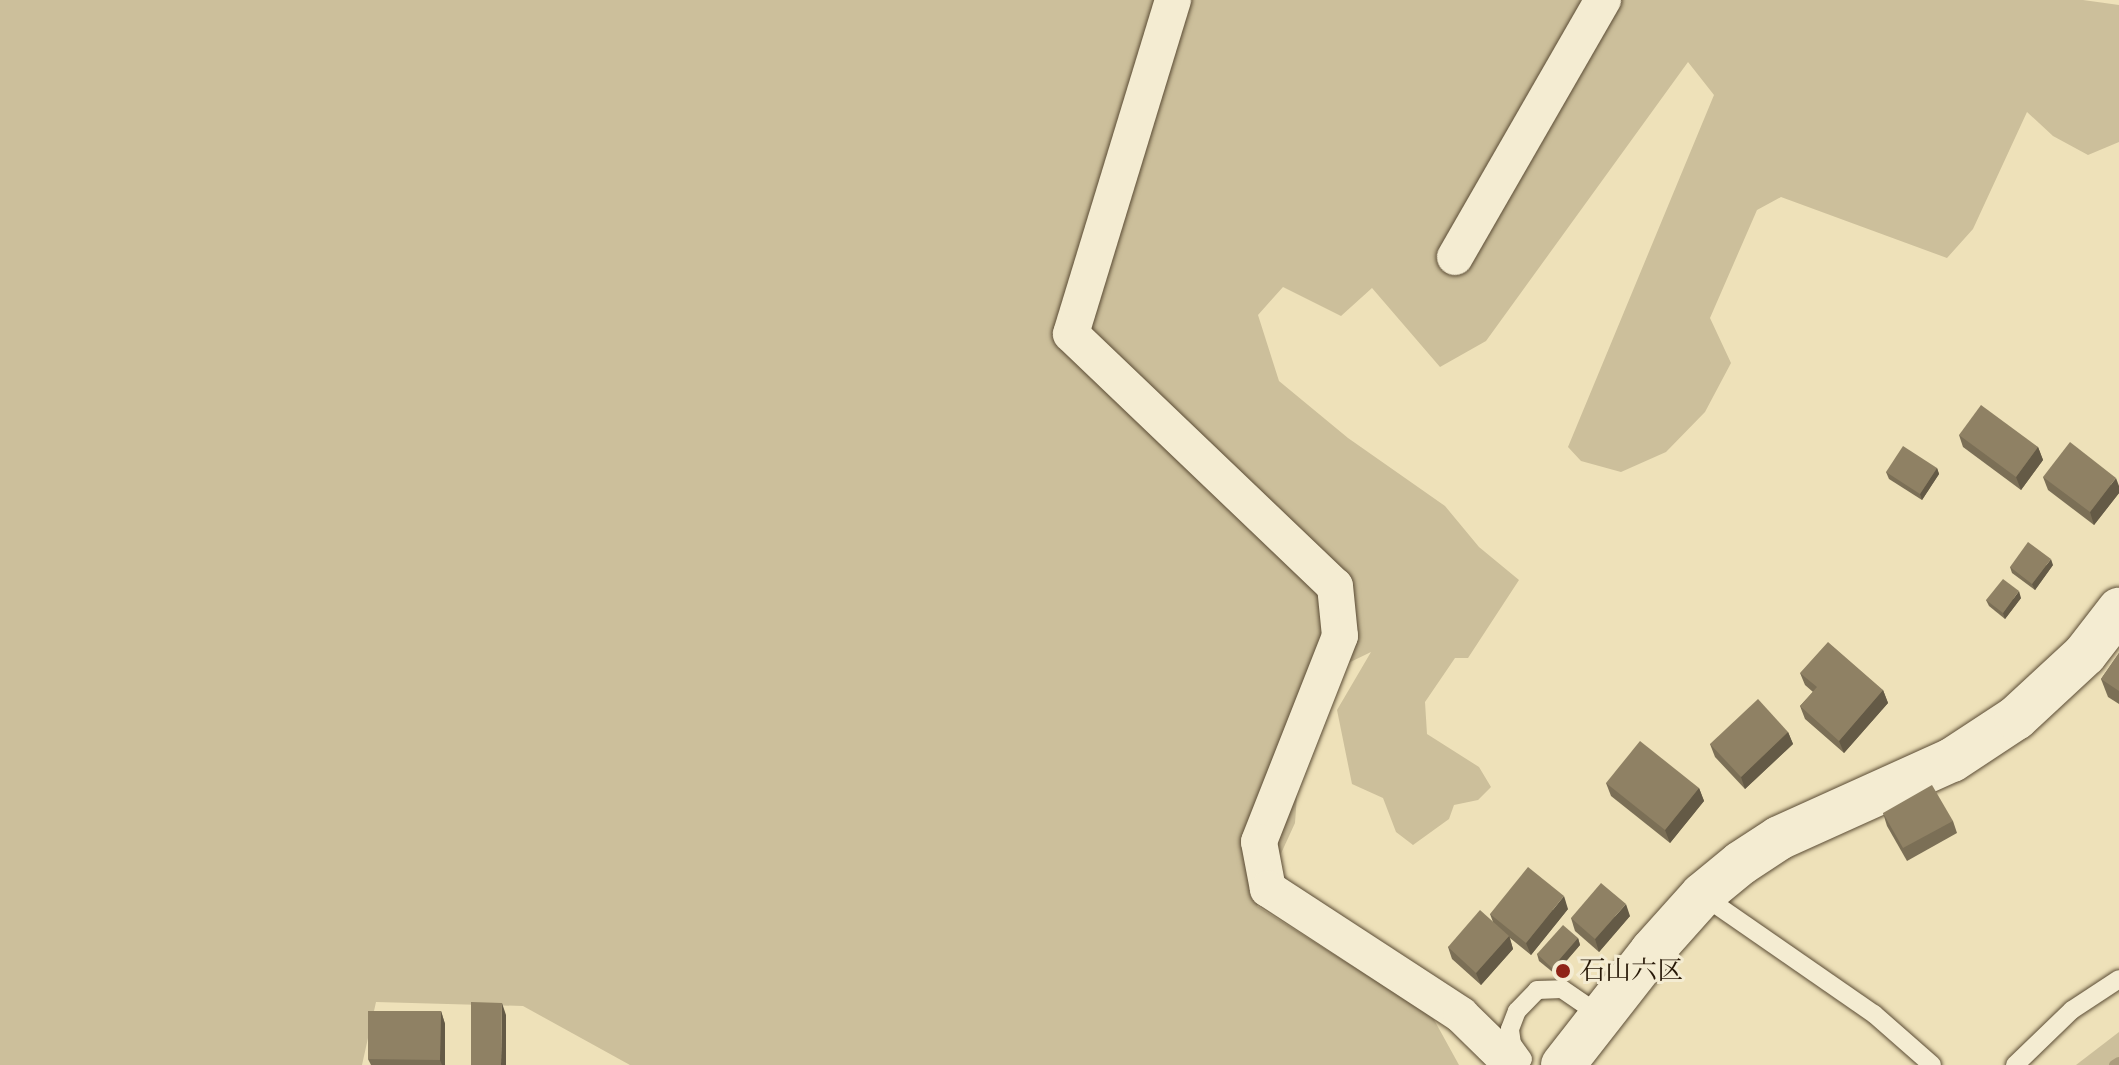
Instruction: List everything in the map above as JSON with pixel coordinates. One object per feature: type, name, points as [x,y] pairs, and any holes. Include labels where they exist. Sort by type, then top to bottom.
[{"type":"street","points":[[1173,0],[1071,334],[1335,586],[1340,636],[1259,842],[1268,889],[1461,1015],[1512,1065]]},
{"type":"street","points":[[1455,257],[1603,0]]},
{"type":"street","points":[[1563,1065],[1600,1015],[1702,895],[1779,838],[1952,760],[2016,718],[2085,654],[2119,610]]},
{"type":"lane","points":[[1702,895],[1874,1014],[1932,1065]]},
{"type":"lane","points":[[2015,1065],[2072,1010],[2119,979]]},
{"type":"lane","points":[[1526,1065],[1512,1044],[1510,1029],[1517,1011],[1537,990],[1562,989],[1600,1015]]},
{"type":"shaded area","points":[[0,0],[2083,0],[2119,5],[2119,142],[2088,155],[2053,136],[2027,112],[1973,229],[1947,258],[1781,197],[1757,210],[1710,318],[1731,363],[1705,412],[1666,452],[1621,472],[1581,461],[1568,447],[1714,95],[1688,62],[1486,341],[1440,367],[1372,288],[1341,316],[1283,287],[1258,315],[1279,381],[1348,438],[1445,506],[1479,547],[1519,580],[1468,658],[1455,658],[1425,702],[1427,734],[1479,767],[1491,787],[1478,800],[1454,805],[1449,819],[1413,845],[1396,832],[1383,798],[1352,784],[1337,710],[1371,652],[1305,684],[1295,823],[1257,906],[1432,1016],[1459,1065],[630,1065],[523,1006],[376,1002],[362,1065],[0,1065]]},
{"type":"shaded area","points":[[2119,1032],[2119,1065],[2076,1065]]},
{"type":"building","points":[[1981,405],[2038,447],[2016,477],[1959,435]]},
{"type":"building","points":[[2070,442],[2116,478],[2090,512],[2043,477]]},
{"type":"building","points":[[1903,446],[1937,468],[1920,494],[1886,472]]},
{"type":"building","points":[[2028,542],[2051,559],[2032,584],[2010,567]]},
{"type":"building","points":[[2003,579],[2019,591],[2003,613],[1986,600]]},
{"type":"building","points":[[1828,642],[1883,690],[1839,741],[1800,706],[1817,687],[1800,673]]},
{"type":"building","points":[[2119,653],[2119,691],[2101,679]]},
{"type":"building","points":[[1758,699],[1788,732],[1741,777],[1710,744]]},
{"type":"building","points":[[1640,741],[1699,788],[1665,830],[1606,783]]},
{"type":"building","points":[[1932,785],[1953,821],[1903,848],[1883,813]]},
{"type":"building","points":[[1528,867],[1564,896],[1526,943],[1490,914]]},
{"type":"building","points":[[1601,883],[1626,904],[1595,939],[1571,918]]},
{"type":"building","points":[[1480,910],[1509,936],[1476,973],[1448,947]]},
{"type":"building","points":[[1563,925],[1578,938],[1552,968],[1537,954]]},
{"type":"building","points":[[471,1002],[502,1003],[501,1065],[471,1065]]},
{"type":"building","points":[[368,1011],[441,1011],[440,1060],[368,1059]]},
{"type":"waterway","points":[[2114,1065],[2119,1062]]},
{"type":"place","name":"石山六区","points":[[1563,971]]}]
